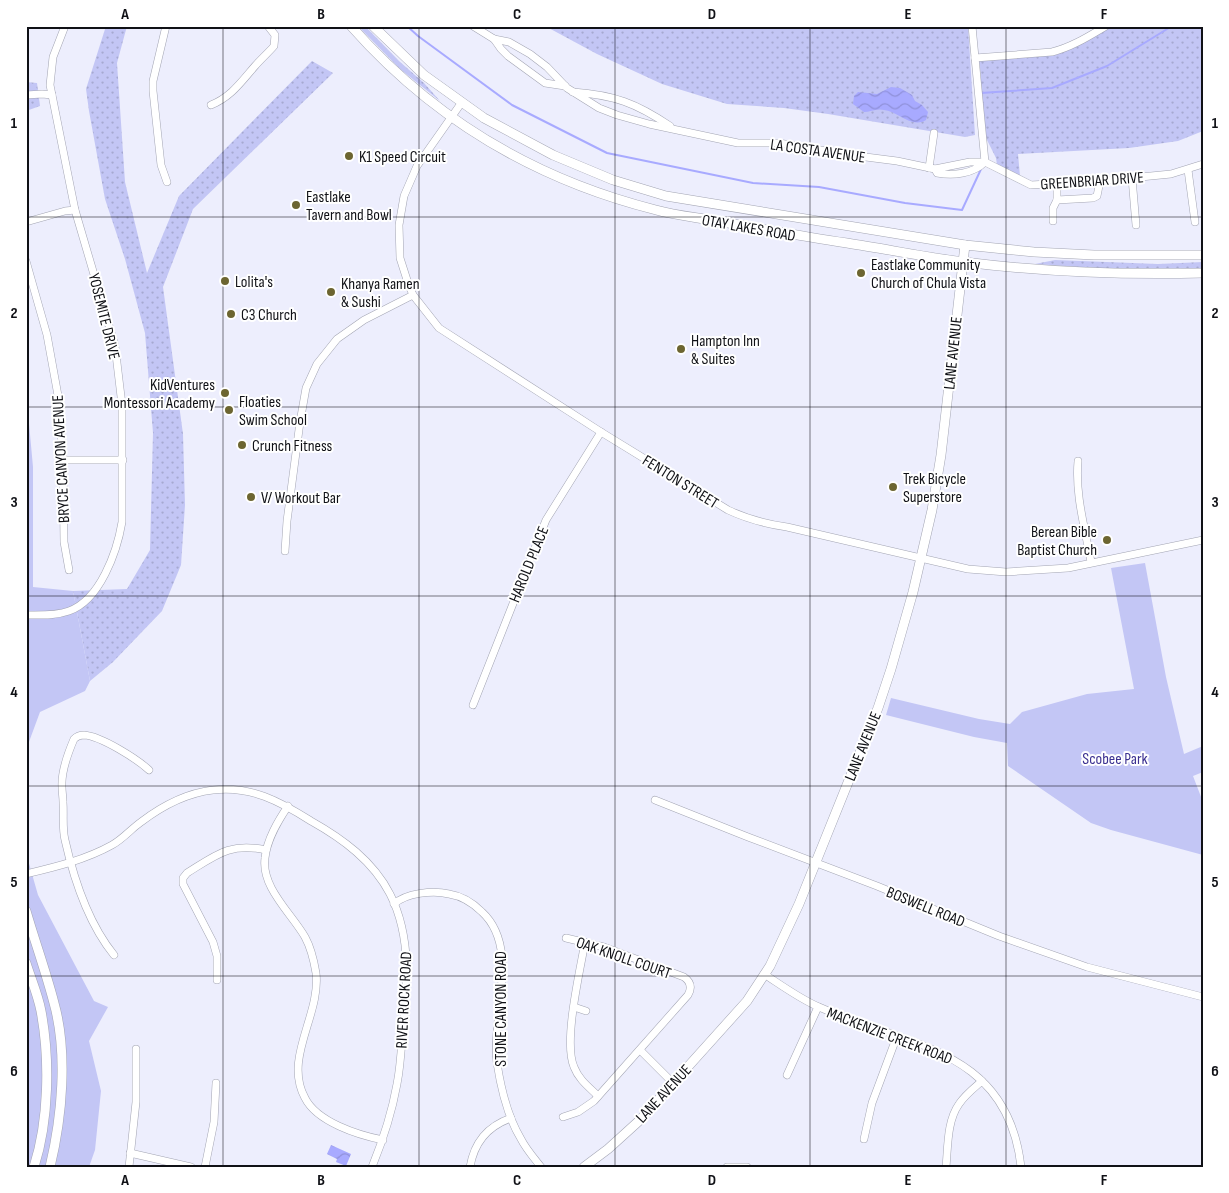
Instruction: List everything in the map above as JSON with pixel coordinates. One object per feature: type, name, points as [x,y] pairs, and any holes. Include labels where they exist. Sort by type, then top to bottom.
[{"type":"main road","name":"OTAY LAKES ROAD","points":[[351,26],[369,47],[410,86],[450,118],[498,147],[550,174],[601,194],[658,211],[962,262],[1094,273],[1203,273]]},
{"type":"main road","name":"OTAY LAKES ROAD","points":[[373,26],[424,75],[484,118],[553,155],[614,180],[666,196],[965,245],[1034,252],[1094,255],[1203,255]]},
{"type":"main road","name":"LANE AVENUE","points":[[584,1167],[608,1149],[640,1120],[747,1001],[770,966],[816,863],[878,708],[921,559],[932,510],[941,455],[965,245]]},
{"type":"main road","points":[[26,911],[54,1004],[61,1052],[57,1129],[50,1167]]},
{"type":"main road","points":[[26,963],[40,1008],[47,1053],[46,1091],[42,1128],[34,1167]]},
{"type":"street","name":"YOSEMITE DRIVE","points":[[26,615],[55,614],[69,611],[81,604],[96,590],[120,538],[122,522],[122,405],[115,346],[75,210],[50,85],[53,57],[65,26]]},
{"type":"street","points":[[166,26],[153,81],[153,91],[161,165],[167,182]]},
{"type":"street","points":[[211,105],[219,102],[237,89],[255,65],[274,46],[275,35],[268,26]]},
{"type":"street","name":"LA COSTA AVENUE","points":[[473,26],[494,39],[509,42],[530,54],[547,67],[572,92],[599,108],[617,115],[738,142],[779,143],[932,168],[970,162],[985,162]]},
{"type":"street","points":[[972,26],[985,162]]},
{"type":"street","points":[[975,58],[1052,52],[1079,42],[1106,26]]},
{"type":"street","name":"LA COSTA AVENUE","points":[[494,39],[508,56],[545,83],[565,86]]},
{"type":"street","name":"LA COSTA AVENUE","points":[[572,92],[598,94],[627,102],[646,111],[672,128]]},
{"type":"street","points":[[26,95],[42,94],[52,96]]},
{"type":"street","name":"FENTON STREET","points":[[462,102],[414,171],[407,186],[402,206],[399,225],[400,258],[414,295],[440,328],[601,432],[728,510],[772,525],[921,559],[968,569],[1006,572],[1064,568],[1203,540]]},
{"type":"street","points":[[932,168],[934,133]]},
{"type":"street","name":"GREENBRIAR DRIVE","points":[[985,162],[1032,185],[1171,174],[1203,164]]},
{"type":"street","points":[[1188,170],[1196,222]]},
{"type":"street","points":[[1132,178],[1136,224]]},
{"type":"street","points":[[1057,200],[1093,198],[1097,196],[1100,181]]},
{"type":"street","points":[[1054,221],[1053,208],[1057,200],[1057,183]]},
{"type":"street","points":[[26,222],[75,210]]},
{"type":"street","name":"BRYCE CANYON AVENUE","points":[[26,261],[47,335],[59,400],[63,460],[64,542],[69,570]]},
{"type":"street","points":[[285,551],[286,520],[300,422],[306,388],[317,364],[337,339],[364,320],[414,295]]},
{"type":"street","name":"HAROLD PLACE","points":[[474,705],[546,520],[601,432]]},
{"type":"street","points":[[63,460],[123,460]]},
{"type":"street","points":[[1078,461],[1078,496],[1091,562]]},
{"type":"street","points":[[114,956],[96,928],[71,863],[65,840],[63,772],[74,739],[82,734],[130,754],[149,770]]},
{"type":"street","name":"RIVER ROCK ROAD","points":[[26,874],[71,863],[113,845],[142,821],[171,803],[197,792],[224,789],[242,790],[270,798],[288,806],[338,837],[359,854],[389,892],[401,923],[406,952],[405,1010],[398,1084],[383,1140],[372,1167]]},
{"type":"street","name":"BOSWELL ROAD","points":[[655,800],[877,886],[999,936],[1080,964],[1203,997]]},
{"type":"street","points":[[288,806],[272,835],[264,862],[268,880],[304,937],[312,954],[316,976],[314,999],[298,1064],[301,1089],[305,1100],[312,1108],[330,1122],[372,1138],[383,1140]]},
{"type":"street","points":[[217,980],[217,956],[213,942],[183,884],[183,878],[187,873],[228,849],[250,847],[266,850]]},
{"type":"street","name":"STONE CANYON ROAD","points":[[394,904],[401,898],[424,894],[440,892],[452,894],[476,906],[486,915],[496,930],[501,946],[502,959],[497,1062],[505,1102],[511,1118],[521,1140],[541,1167]]},
{"type":"street","name":"OAK KNOLL COURT","points":[[566,938],[585,942],[684,977],[689,982],[689,993],[684,1000],[640,1050]]},
{"type":"street","points":[[585,942],[574,1007],[570,1045],[571,1059],[579,1077],[598,1096]]},
{"type":"street","name":"MACKENZIE CREEK ROAD","points":[[764,974],[818,1007],[954,1059],[966,1067],[999,1100],[1007,1114],[1018,1144],[1021,1167]]},
{"type":"street","points":[[574,1007],[586,1011]]},
{"type":"street","points":[[786,1075],[818,1007]]},
{"type":"street","points":[[864,1139],[876,1090],[897,1036]]},
{"type":"street","points":[[129,1167],[136,1102],[136,1049]]},
{"type":"street","points":[[563,1117],[584,1109],[640,1050],[673,1083]]},
{"type":"street","points":[[946,1167],[950,1130],[956,1110],[960,1102],[982,1081]]},
{"type":"street","points":[[205,1167],[214,1122],[216,1083]]},
{"type":"street","points":[[470,1167],[474,1152],[481,1139],[491,1128],[511,1118]]},
{"type":"street","points":[[130,1153],[191,1167]]},
{"type":"street","points":[[727,1167],[747,1167]]},
{"type":"green space","points":[[106,26],[127,26],[117,63],[125,182],[147,273],[179,196],[312,61],[333,73],[193,209],[163,287],[183,434],[185,505],[181,565],[162,611],[113,662],[90,681],[73,591],[127,589],[150,550],[153,433],[145,333],[125,259],[105,199],[86,89]]},
{"type":"green space","points":[[358,26],[365,26],[440,101],[400,69]]},
{"type":"green space","points":[[545,26],[890,26],[912,29],[932,26],[968,26],[975,135],[965,137],[828,114],[784,108],[727,104],[662,84],[597,54]]},
{"type":"green space","points":[[1099,26],[1203,26],[1203,131],[1178,141],[1129,148],[1018,154],[1020,176],[997,165],[996,158],[986,138],[978,93],[981,76],[979,60],[1004,58],[1072,45]]},
{"type":"green space","points":[[26,82],[37,83],[40,106],[26,111]]},
{"type":"green space","points":[[1055,260],[1158,264],[1203,262],[1203,268],[1096,268],[1035,264]]},
{"type":"green space","points":[[26,391],[33,467],[33,587],[73,591],[90,681],[85,691],[40,712],[26,750]]},
{"type":"green space","name":"Scobee Park","points":[[1145,563],[1166,677],[1184,754],[1203,746],[1203,772],[1193,776],[1203,802],[1203,855],[1091,823],[1008,766],[1007,743],[974,737],[886,715],[891,698],[979,719],[1010,724],[1022,712],[1087,694],[1134,689],[1111,568]]},
{"type":"green space","points":[[26,845],[28,860],[38,895],[94,1001],[108,1007],[89,1041],[101,1091],[95,1150],[89,1167],[26,1167]]},
{"type":"water","points":[[891,87],[900,88],[912,95],[915,101],[928,112],[926,120],[921,122],[910,121],[889,111],[876,110],[864,112],[853,104],[854,96],[858,92],[877,94]]},
{"type":"water","points":[[331,1145],[351,1154],[346,1166],[336,1162],[337,1159],[327,1154]]},
{"type":"waterway","points":[[407,26],[512,105],[607,153],[753,183],[819,187],[905,203],[962,210],[982,167]]},
{"type":"waterway","points":[[981,93],[1052,88],[1107,66],[1172,26]]},
{"type":"place","name":"K1 Speed Circuit","points":[[349,156]]},
{"type":"place","name":"Eastlake Tavern and Bowl","points":[[296,205]]},
{"type":"place","name":"Eastlake Community Church of Chula Vista","points":[[861,273]]},
{"type":"place","name":"Lolita's","points":[[225,281]]},
{"type":"place","name":"Khanya Ramen & Sushi","points":[[331,292]]},
{"type":"place","name":"C3 Church","points":[[231,314]]},
{"type":"place","name":"Hampton Inn & Suites","points":[[681,349]]},
{"type":"place","name":"KidVentures Montessori Academy","points":[[225,393]]},
{"type":"place","name":"Floaties Swim School","points":[[229,410]]},
{"type":"place","name":"Crunch Fitness","points":[[242,445]]},
{"type":"place","name":"Trek Bicycle Superstore","points":[[893,487]]},
{"type":"place","name":"V/ Workout Bar","points":[[251,497]]},
{"type":"place","name":"Berean Bible Baptist Church","points":[[1107,540]]}]
